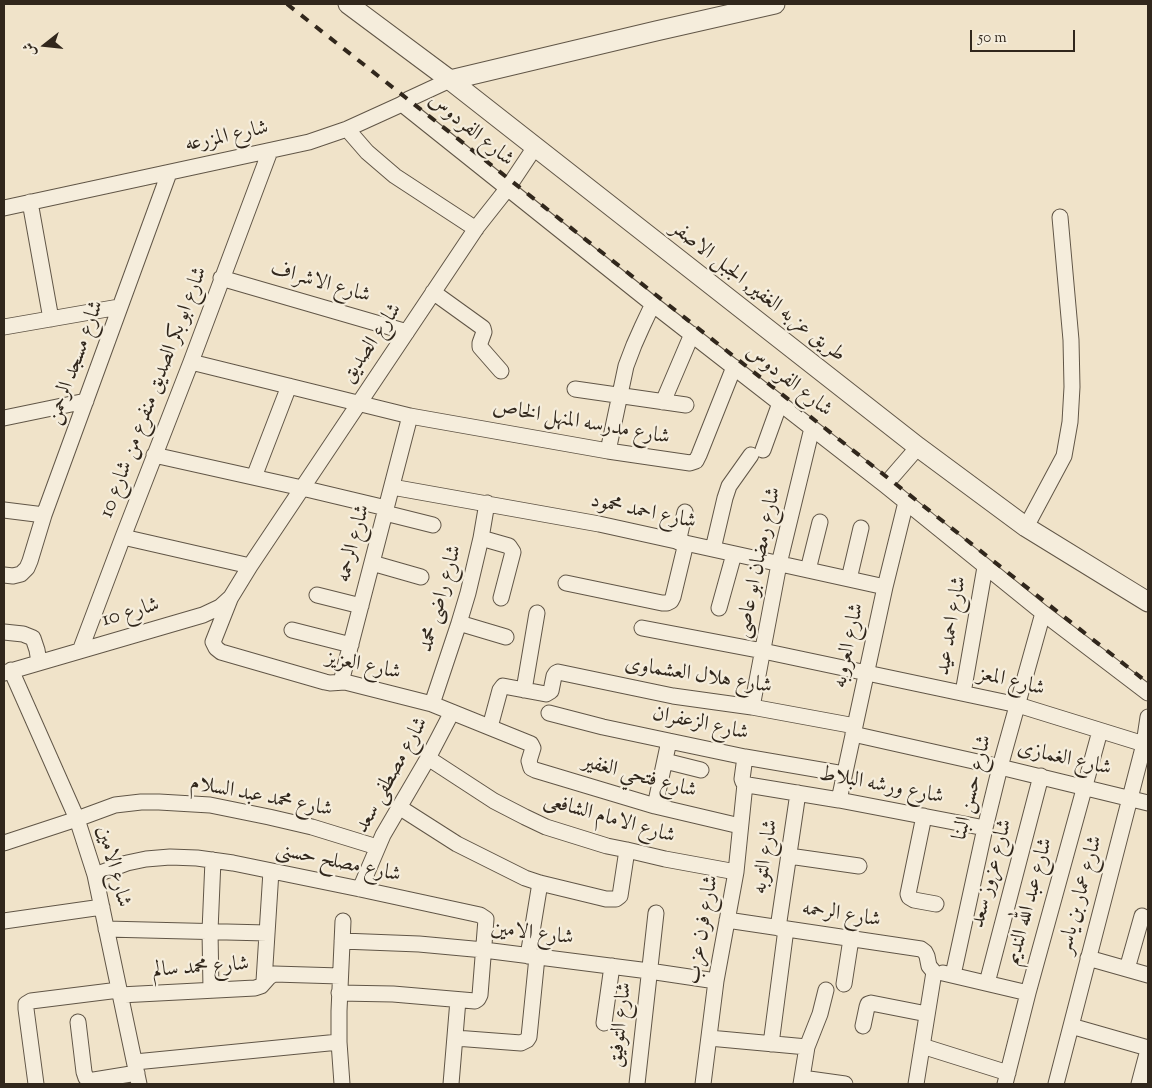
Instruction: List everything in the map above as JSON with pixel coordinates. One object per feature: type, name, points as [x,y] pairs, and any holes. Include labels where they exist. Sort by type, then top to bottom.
[{"type":"street","name":"طريق عزبه الغفير, الجبل الاصفر","points":[[348,4],[450,80],[918,447],[1026,527],[1148,602]]},
{"type":"street","points":[[450,80],[656,30],[776,4]]},
{"type":"street","name":"شارع المزرعه","points":[[4,208],[309,142],[347,129],[450,80]]},
{"type":"street","name":"شارع الفردوس","points":[[402,104],[655,306],[885,485],[1043,613],[1148,693]]},
{"type":"street","points":[[347,129],[367,152],[395,176],[476,229]]},
{"type":"street","name":"شارع الصديق","points":[[250,566],[433,292],[476,229],[508,189],[535,147]]},
{"type":"street","name":"شارع ابو بكر الصديق منفرع من شارع 10","points":[[80,651],[122,536],[191,362],[270,151]]},
{"type":"street","name":"شارع مسجد الرحمن","points":[[4,575],[13,576],[21,574],[26,568],[169,172]]},
{"type":"street","points":[[30,202],[51,319]]},
{"type":"street","points":[[1026,527],[1064,456],[1070,422],[1072,387],[1071,340],[1060,217]]},
{"type":"street","name":"شارع الاشراف","points":[[222,278],[407,332]]},
{"type":"street","points":[[433,292],[483,328],[484,332],[480,347],[501,372]]},
{"type":"street","points":[[608,452],[626,366],[650,310],[655,306]]},
{"type":"street","points":[[4,327],[119,307]]},
{"type":"street","points":[[663,402],[692,334]]},
{"type":"street","name":"شارع مدرسه المنهل الخاص","points":[[191,362],[410,416],[608,452],[690,463],[696,460],[734,367]]},
{"type":"street","points":[[254,477],[289,386]]},
{"type":"street","points":[[575,388],[686,405]]},
{"type":"street","points":[[4,418],[86,401]]},
{"type":"street","points":[[713,549],[729,486],[757,453],[780,403]]},
{"type":"street","name":"شارع الرحمه","points":[[341,682],[410,416]]},
{"type":"street","name":"شارع رمضان ابو عاصى","points":[[752,707],[779,564],[812,428]]},
{"type":"street","points":[[885,485],[918,447]]},
{"type":"street","points":[[154,455],[302,488],[432,525]]},
{"type":"street","name":"شارع احمد محمود","points":[[392,487],[599,524],[885,587]]},
{"type":"street","name":"شارع العروبه","points":[[839,800],[885,587],[906,502]]},
{"type":"street","name":"شارع راضى محمد","points":[[432,704],[459,623],[482,538],[487,503]]},
{"type":"street","points":[[4,510],[44,515]]},
{"type":"street","points":[[566,583],[662,603],[671,601],[674,597],[685,512]]},
{"type":"street","points":[[808,570],[820,522]]},
{"type":"street","points":[[849,579],[861,528]]},
{"type":"street","points":[[122,536],[250,566]]},
{"type":"street","points":[[482,538],[509,546],[513,552],[501,598]]},
{"type":"street","points":[[719,608],[734,554]]},
{"type":"street","points":[[372,563],[421,577]]},
{"type":"street","name":"شارع 10","points":[[8,671],[203,615],[220,607],[231,597],[250,566]]},
{"type":"street","name":"شارع احمد عيد","points":[[962,693],[986,567]]},
{"type":"street","points":[[317,594],[360,606]]},
{"type":"street","name":"شارع العزيز","points":[[231,597],[214,642],[216,648],[221,652],[324,682],[341,682],[432,704],[531,744],[529,765]]},
{"type":"street","points":[[490,727],[500,690],[503,686],[524,690],[537,613]]},
{"type":"street","name":"شارع حسن البنا","points":[[953,975],[1000,767],[1043,613]]},
{"type":"street","points":[[459,623],[506,637]]},
{"type":"street","name":"شارع المعز","points":[[642,628],[763,651],[1018,705],[1144,744]]},
{"type":"street","points":[[292,630],[350,645]]},
{"type":"street","points":[[4,632],[23,634],[33,638],[39,662]]},
{"type":"street","name":"شارع الامين","points":[[8,671],[77,819],[95,875],[137,1073]]},
{"type":"street","name":"شارع هلال العشماوى","points":[[524,690],[543,694],[548,693],[551,691],[554,676],[558,672],[673,696],[752,707],[854,730]]},
{"type":"street","name":"شارع مصطفى سعد","points":[[360,889],[377,847],[452,712]]},
{"type":"street","name":"شارع الزعفران","points":[[549,713],[745,757],[844,774]]},
{"type":"street","name":"شارع عمار بن ياسر","points":[[1056,1084],[1144,744],[1148,717]]},
{"type":"street","name":"شارع الغمازى","points":[[854,730],[1148,802]]},
{"type":"street","name":"شارع عبد الله النديم","points":[[1006,1078],[1100,731]]},
{"type":"street","points":[[656,806],[669,741]]},
{"type":"street","name":"شارع فرن عزب","points":[[703,1084],[716,980],[736,872],[745,784],[742,779],[745,757]]},
{"type":"street","name":"شارع الامام الشافعى","points":[[428,758],[494,801],[546,827],[607,846],[736,872]]},
{"type":"street","points":[[665,761],[700,770]]},
{"type":"street","name":"شارع فتحي الغفير","points":[[529,765],[534,770],[555,777],[656,806],[740,826]]},
{"type":"street","name":"شارع عزوز سعد","points":[[987,983],[1041,776]]},
{"type":"street","name":"شارع ورشه البلاط","points":[[745,784],[986,828]]},
{"type":"street","name":"شارع التوبه","points":[[771,1044],[789,856],[798,793]]},
{"type":"street","name":"شارع محمد عبد السلام","points":[[4,843],[115,805],[141,802],[210,805],[312,827],[377,847]]},
{"type":"street","points":[[400,807],[458,844],[525,878],[612,900],[620,896],[627,850]]},
{"type":"street","points":[[924,816],[908,894],[914,900],[936,904]]},
{"type":"street","points":[[789,856],[859,866]]},
{"type":"street","name":"شارع مصلح حسنى","points":[[95,875],[127,863],[146,859],[170,857],[198,858],[233,863],[360,889],[484,917],[487,923],[480,995],[475,1001],[464,1001]]},
{"type":"street","points":[[211,990],[210,931],[213,860]]},
{"type":"street","points":[[264,981],[271,871]]},
{"type":"street","points":[[455,1038],[520,1043],[529,1037],[533,956],[540,883]]},
{"type":"street","points":[[4,920],[102,907]]},
{"type":"street","name":"شارع التوفيق","points":[[637,1084],[656,913]]},
{"type":"street","points":[[1127,969],[1142,916]]},
{"type":"street","name":"شارع الرحمه","points":[[727,920],[921,949],[925,952],[929,966],[934,972]]},
{"type":"street","points":[[342,1084],[339,1042],[339,993],[343,922]]},
{"type":"street","points":[[106,929],[267,933]]},
{"type":"street","points":[[844,984],[851,939]]},
{"type":"street","name":"شارع الامين","points":[[342,941],[419,944],[484,950],[716,980]]},
{"type":"street","points":[[1088,958],[1148,975]]},
{"type":"street","points":[[604,1023],[612,966]]},
{"type":"street","points":[[916,1084],[934,972],[1028,993]]},
{"type":"street","name":"شارع محمد سالم","points":[[36,1084],[26,1009],[26,1004],[30,1001],[120,993],[255,988],[261,986],[264,981],[274,974],[340,976]]},
{"type":"street","points":[[826,990],[820,1014],[808,1047],[802,1081],[845,1084]]},
{"type":"street","points":[[339,993],[393,994],[464,1001],[455,1038],[451,1084]]},
{"type":"street","points":[[863,1026],[867,1007],[871,1003],[927,1014]]},
{"type":"street","points":[[78,1022],[84,1072],[89,1080],[105,1081],[137,1073],[339,1042]]},
{"type":"street","points":[[1071,1026],[1148,1049],[1139,1084]]},
{"type":"street","points":[[708,1038],[808,1047]]},
{"type":"street","points":[[922,1046],[1006,1078]]},
{"type":"railway","points":[[287,4],[1148,683]]}]
